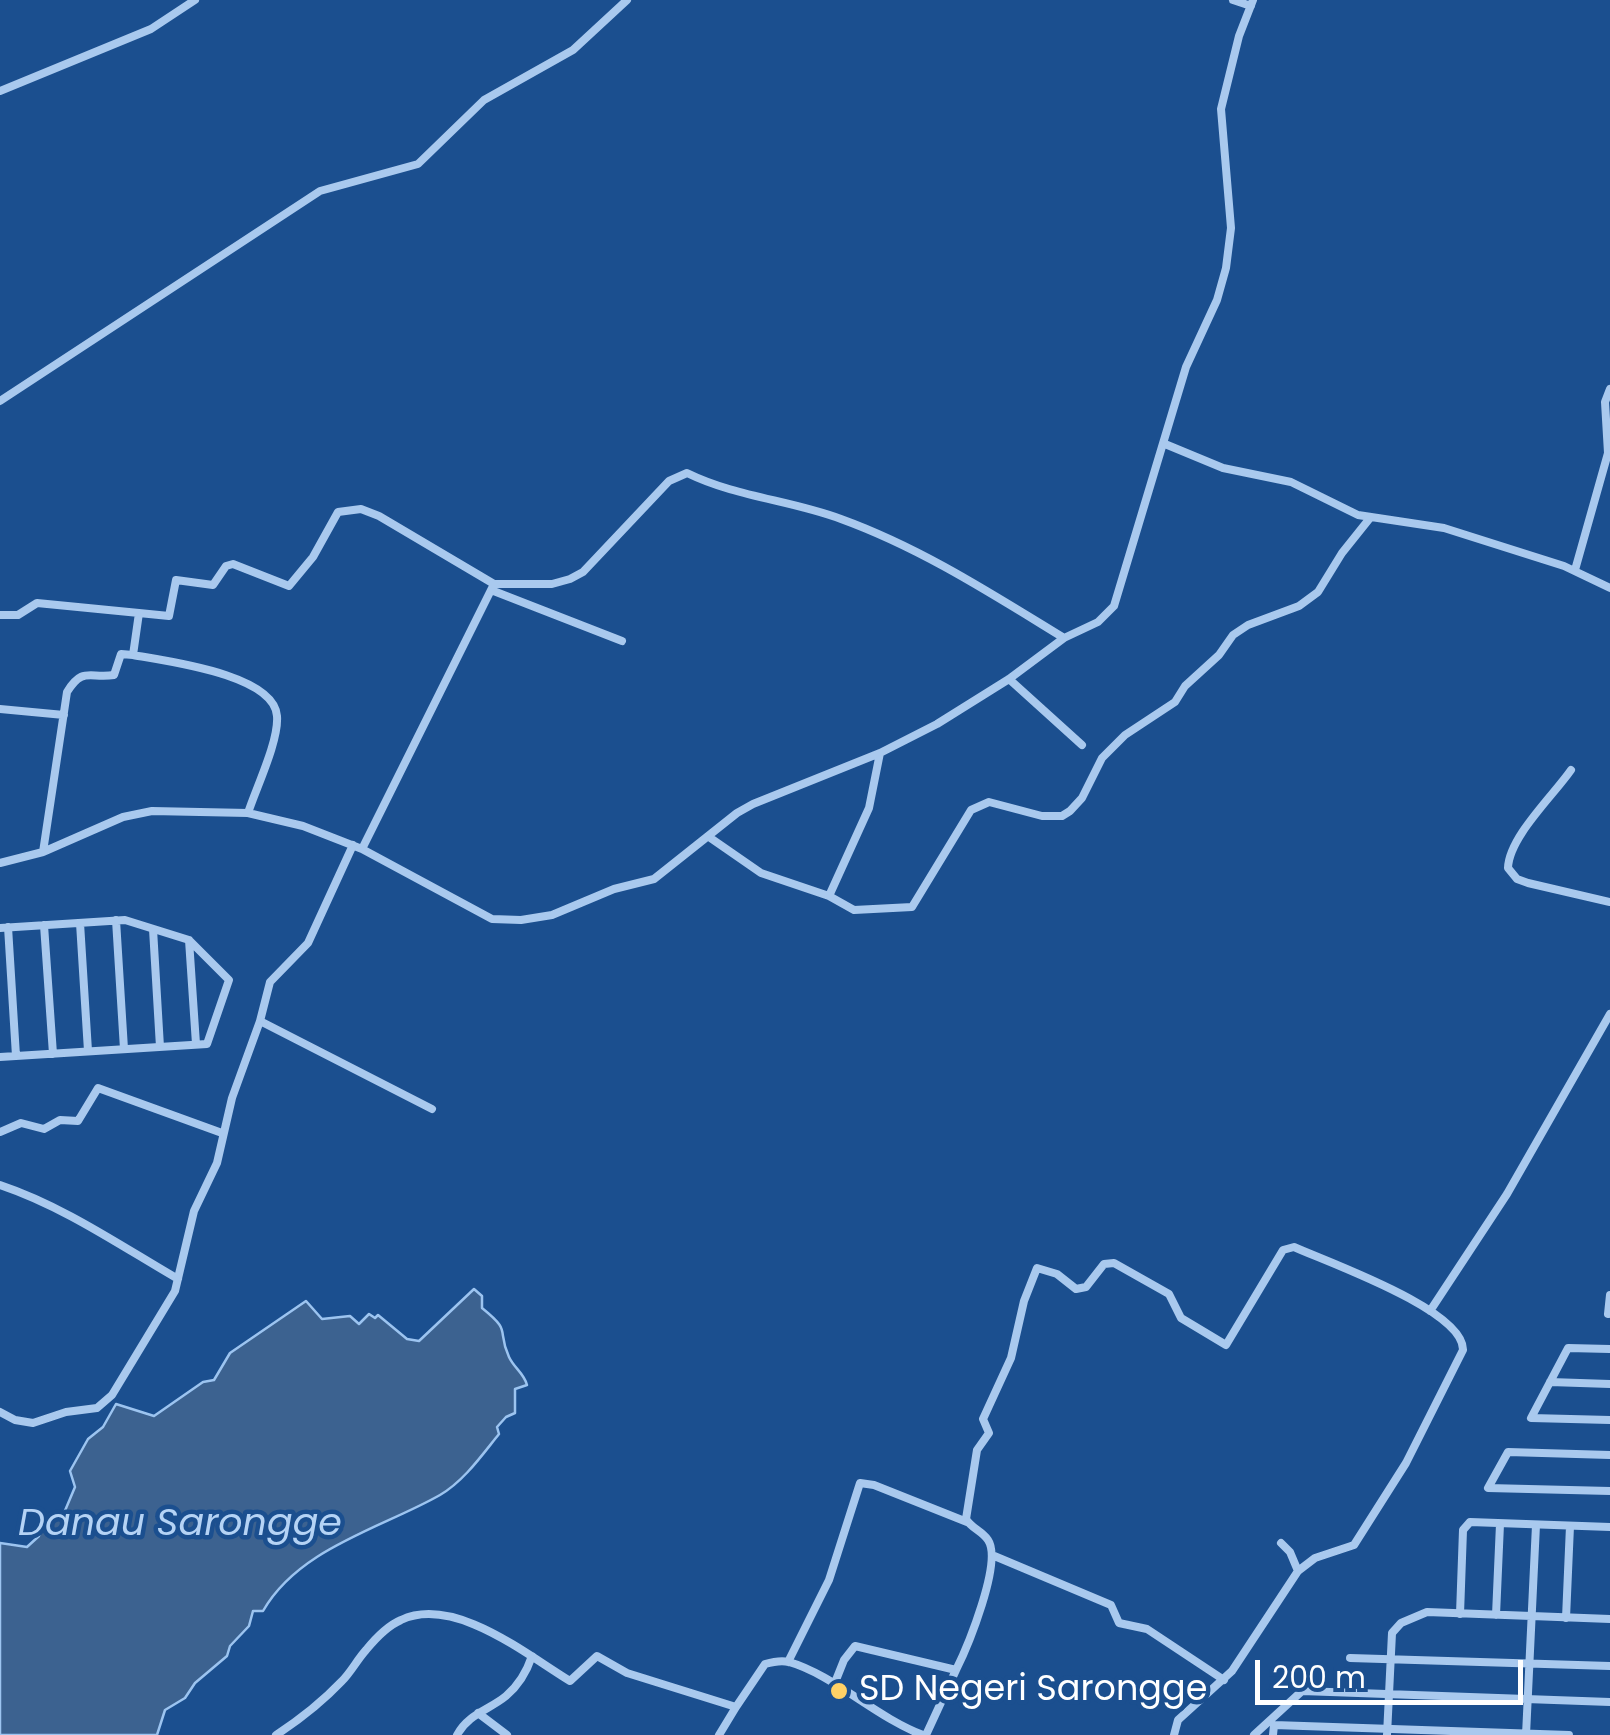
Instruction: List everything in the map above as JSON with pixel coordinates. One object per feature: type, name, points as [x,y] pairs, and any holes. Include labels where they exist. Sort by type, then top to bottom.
[{"type":"street","points":[[0,91],[151,29],[195,0]]},
{"type":"street","points":[[0,401],[320,191],[418,164],[484,100],[573,50],[626,0]]},
{"type":"street","points":[[0,864],[42,852],[124,817],[152,811],[248,813],[303,826],[357,847],[492,919],[552,915],[614,889],[654,878],[753,804],[880,753],[937,724],[1064,638],[1098,622],[1114,606],[1186,367],[1226,268],[1231,228],[1220,109],[1238,36],[1252,3],[1233,0]]},
{"type":"street","points":[[1575,570],[1609,453],[1605,402],[1610,389]]},
{"type":"street","points":[[1165,444],[1223,468],[1291,482],[1342,509],[1370,518],[1444,528],[1575,570],[1610,588]]},
{"type":"street","points":[[493,587],[552,584],[583,572],[669,481],[688,473],[728,491],[844,520],[927,555],[1064,638]]},
{"type":"street","points":[[0,616],[18,615],[37,604],[167,617],[174,581],[214,585],[229,564],[289,586],[313,557],[333,518],[346,509],[361,509],[493,587],[622,641]]},
{"type":"street","points":[[708,837],[760,873],[829,896],[860,911],[912,908],[964,820],[978,805],[989,802],[1042,816],[1062,816],[1082,798],[1102,758],[1125,735],[1175,702],[1233,635],[1248,625],[1299,606],[1318,592],[1370,518]]},
{"type":"street","points":[[0,1412],[33,1423],[104,1405],[142,1347],[178,1279],[194,1212],[216,1163],[222,1133],[274,976],[308,943],[493,587]]},
{"type":"street","points":[[133,655],[139,613]]},
{"type":"street","points":[[42,852],[67,692],[84,674],[112,676],[121,654],[182,662],[232,677],[262,693],[273,704],[277,716],[273,737],[248,813]]},
{"type":"street","points":[[1009,678],[1082,744]]},
{"type":"street","points":[[0,709],[64,715]]},
{"type":"street","points":[[829,896],[869,808],[880,753]]},
{"type":"street","points":[[1571,770],[1519,838],[1508,868],[1517,879],[1528,883],[1610,902]]},
{"type":"street","points":[[116,920],[124,1049]]},
{"type":"street","points":[[0,1057],[52,1054],[88,1051],[160,1047],[196,1044],[207,1044],[228,980],[190,940],[125,920],[4,928],[16,1056]]},
{"type":"street","points":[[80,922],[88,1051]]},
{"type":"street","points":[[44,925],[52,1054]]},
{"type":"street","points":[[153,929],[160,1047]]},
{"type":"street","points":[[190,940],[196,1044]]},
{"type":"street","points":[[1430,1312],[1507,1194],[1610,1014]]},
{"type":"street","points":[[260,1022],[432,1109]]},
{"type":"street","points":[[0,1132],[20,1123],[44,1129],[60,1120],[78,1122],[98,1088],[222,1133]]},
{"type":"street","points":[[0,1185],[100,1234],[178,1279]]},
{"type":"street","points":[[966,1522],[977,1450],[989,1433],[982,1419],[1011,1358],[1024,1301],[1037,1268],[1057,1274],[1076,1288],[1086,1287],[1104,1264],[1114,1263],[1169,1294],[1182,1318],[1221,1344],[1231,1341],[1284,1250],[1294,1247],[1398,1292],[1462,1338],[1464,1344],[1448,1386],[1388,1494],[1354,1544],[1315,1558],[1298,1571],[1224,1680],[1178,1720],[1174,1735]]},
{"type":"street","points":[[1594,1314],[1609,1314],[1610,1295]]},
{"type":"street","points":[[1610,1349],[1568,1348],[1531,1418],[1610,1420]]},
{"type":"street","points":[[1550,1382],[1610,1384]]},
{"type":"street","points":[[1610,1456],[1508,1452],[1488,1488],[1610,1491]]},
{"type":"street","points":[[719,1735],[765,1664],[788,1662],[884,1717],[924,1735],[978,1622],[992,1555],[987,1538],[966,1522],[860,1483],[829,1580],[788,1662]]},
{"type":"street","points":[[1460,1614],[1463,1530],[1470,1522],[1610,1527]]},
{"type":"street","points":[[1496,1615],[1500,1524]]},
{"type":"street","points":[[1526,1734],[1536,1525]]},
{"type":"street","points":[[1566,1618],[1570,1526]]},
{"type":"street","points":[[1281,1543],[1290,1552],[1298,1571]]},
{"type":"street","points":[[992,1555],[1110,1604],[1119,1624],[1147,1629],[1224,1680]]},
{"type":"street","points":[[1387,1732],[1392,1633],[1401,1623],[1427,1612],[1610,1620]]},
{"type":"street","points":[[276,1735],[342,1681],[380,1636],[404,1618],[424,1614],[481,1628],[570,1681],[597,1656],[627,1672],[736,1707]]},
{"type":"street","points":[[834,1685],[854,1646],[956,1670]]},
{"type":"street","points":[[456,1735],[463,1724],[505,1698],[532,1656]]},
{"type":"street","points":[[1350,1658],[1610,1666]]},
{"type":"street","points":[[1254,1735],[1302,1691],[1610,1702]]},
{"type":"street","points":[[478,1713],[507,1735]]},
{"type":"street","points":[[1273,1735],[1274,1725],[1309,1730],[1526,1734]]},
{"type":"street","points":[[1387,1732],[1568,1735]]},
{"type":"water","name":"Danau Sarongge","points":[[474,1289],[482,1296],[482,1308],[501,1327],[509,1357],[527,1385],[515,1389],[515,1413],[497,1427],[499,1434],[457,1483],[343,1542],[298,1571],[263,1611],[253,1611],[249,1626],[230,1646],[227,1656],[195,1683],[185,1698],[165,1710],[157,1735],[0,1735],[0,1543],[27,1547],[39,1536],[45,1516],[64,1513],[75,1487],[70,1471],[88,1439],[103,1427],[116,1404],[154,1416],[203,1382],[214,1380],[230,1353],[306,1301],[322,1319],[350,1316],[359,1324],[369,1314],[375,1318],[378,1315],[407,1339],[419,1341]]},
{"type":"place","name":"SD Negeri Sarongge","points":[[839,1691]]}]
